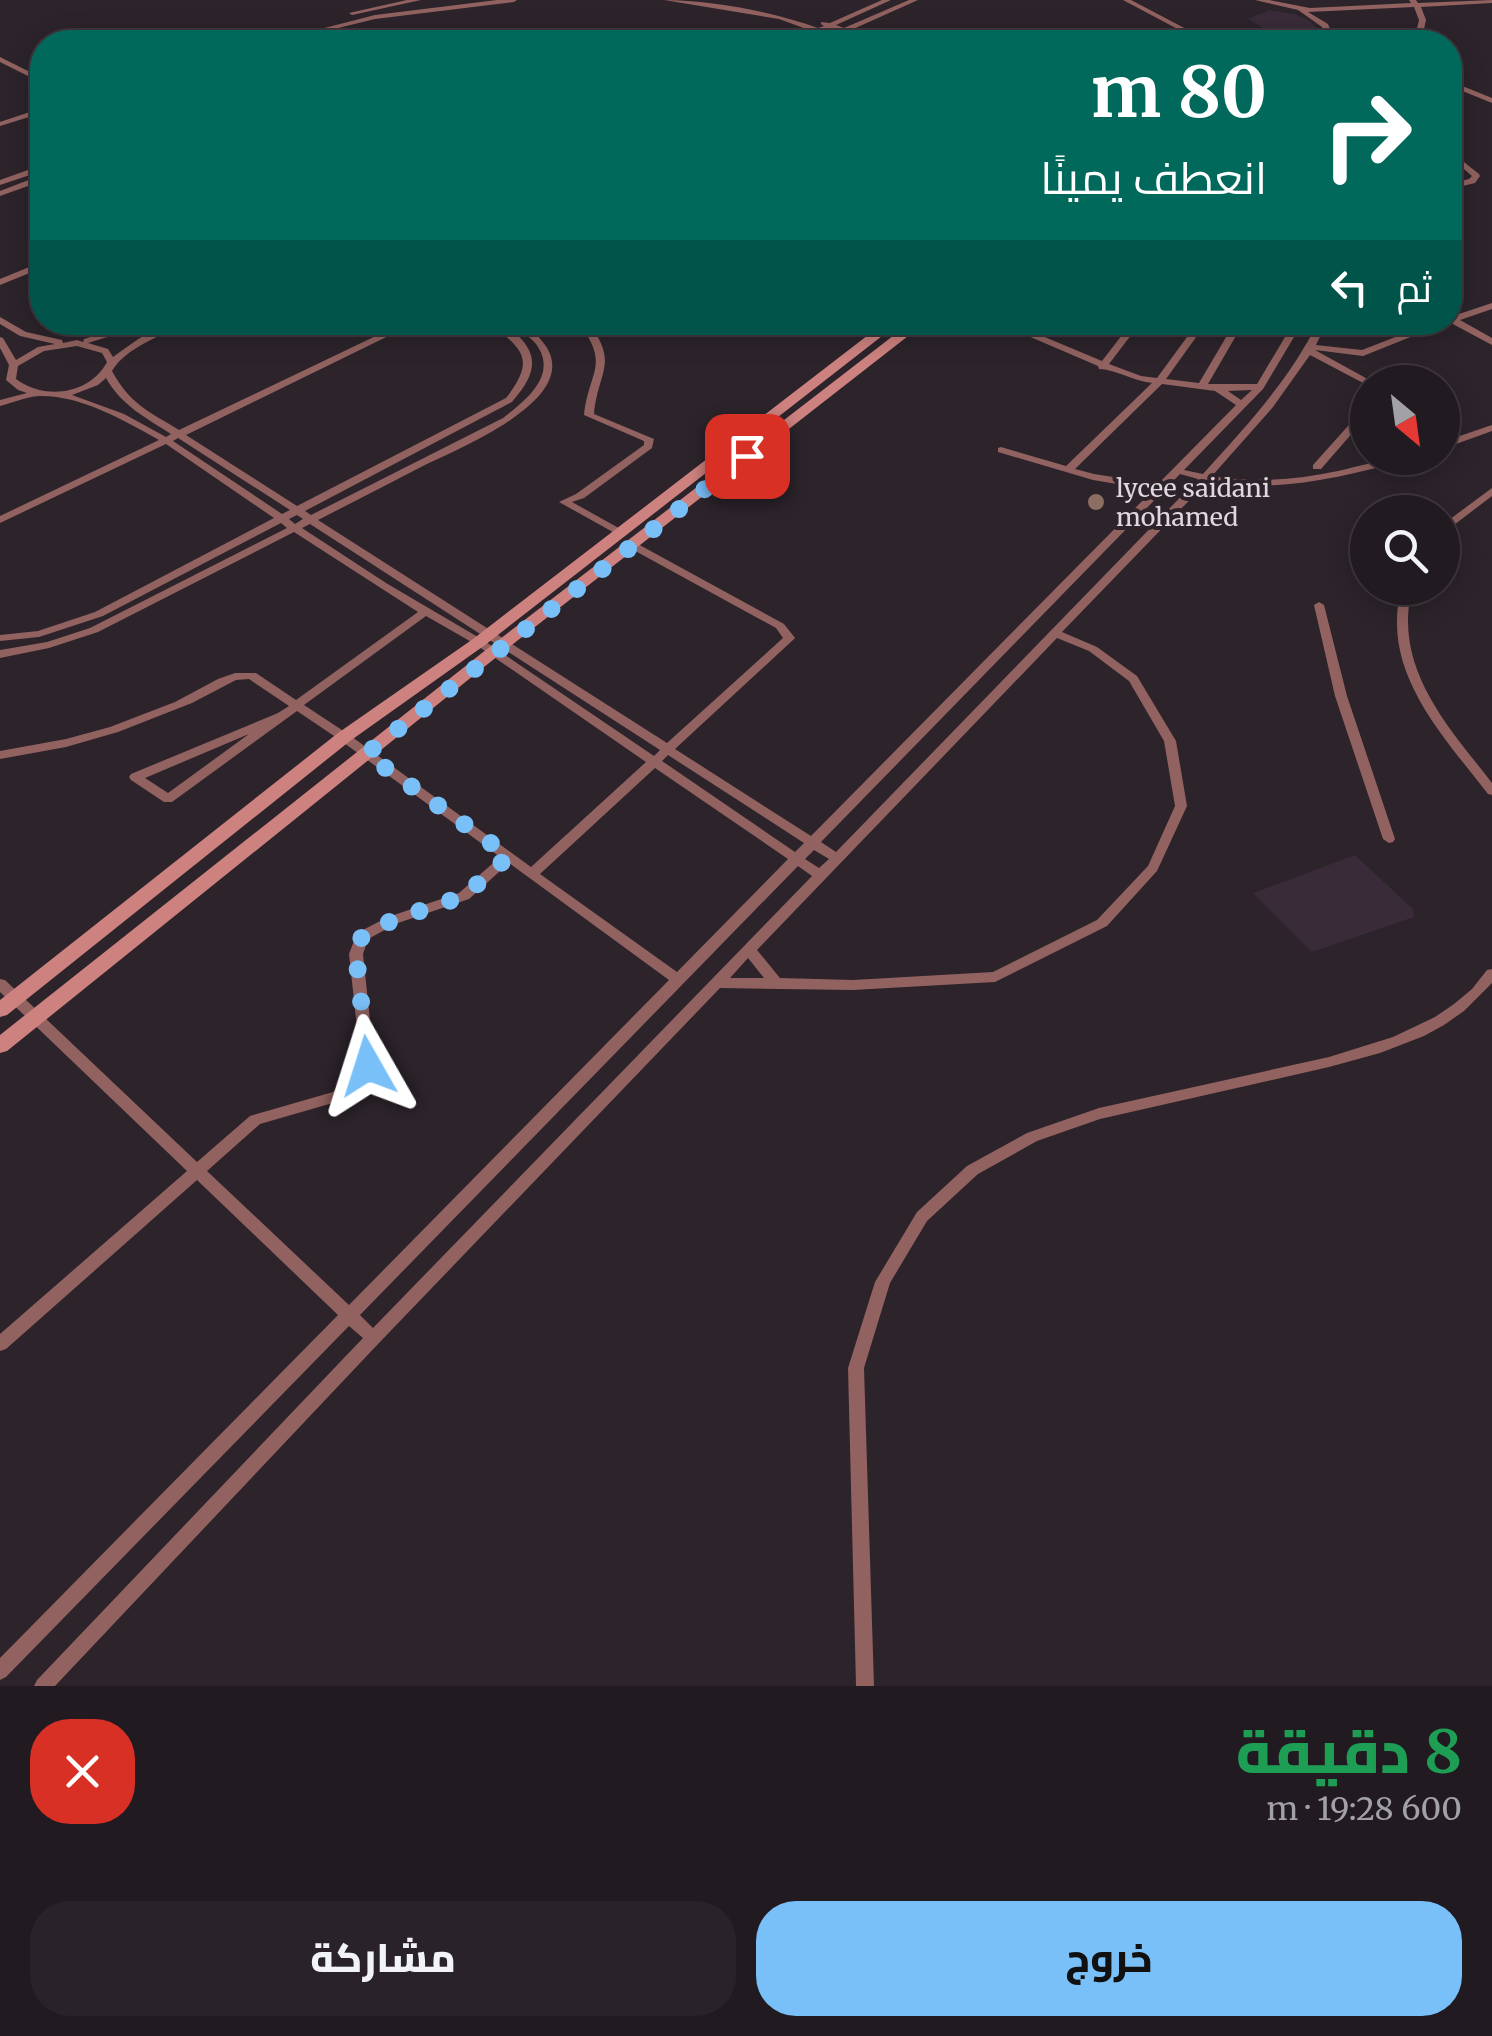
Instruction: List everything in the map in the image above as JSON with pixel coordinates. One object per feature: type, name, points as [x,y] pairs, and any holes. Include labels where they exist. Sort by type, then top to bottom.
[{"type":"street","points":[[291,30],[418,0]]},
{"type":"street","points":[[322,30],[375,17],[514,0]]},
{"type":"street","points":[[667,0],[734,8],[819,30],[888,0]]},
{"type":"street","points":[[729,0],[847,30],[915,0]]},
{"type":"street","points":[[1126,0],[1184,30]]},
{"type":"street","points":[[1138,0],[1194,30]]},
{"type":"street","points":[[1258,0],[1301,10],[1492,0]]},
{"type":"street","points":[[1414,2],[1424,25],[1422,30]]},
{"type":"street","points":[[1301,10],[1327,30]]},
{"type":"street","points":[[0,58],[30,74]]},
{"type":"street","points":[[1462,87],[1492,100]]},
{"type":"street","points":[[0,120],[30,111]]},
{"type":"street","points":[[1462,164],[1476,176],[1462,182]]},
{"type":"street","points":[[1,181],[30,172]]},
{"type":"street","points":[[0,194],[30,183]]},
{"type":"street","points":[[0,282],[30,270]]},
{"type":"street","points":[[1462,316],[1492,306]]},
{"type":"street","points":[[0,320],[22,334],[98,347],[124,398],[170,437],[281,518],[425,612],[491,643],[670,751],[836,858]]},
{"type":"street","points":[[1462,327],[1492,342]]},
{"type":"street","points":[[0,382],[30,353],[105,335]]},
{"type":"street","points":[[58,394],[88,386],[154,335]]},
{"type":"street","points":[[0,520],[385,335]]},
{"type":"street","points":[[0,638],[39,634],[100,614],[474,422],[509,400],[525,382],[530,361],[521,344],[509,335]]},
{"type":"street","points":[[0,654],[49,645],[94,630],[506,420],[535,399],[550,373],[548,351],[533,335]]},
{"type":"street","points":[[533,873],[783,646],[788,633],[564,502],[580,496],[649,446],[649,439],[590,416],[589,401],[603,373],[595,335]]},
{"type":"street","points":[[626,539],[878,335]]},
{"type":"street","points":[[0,1046],[366,754],[491,643],[902,335]]},
{"type":"street","points":[[1029,335],[1102,367],[1158,383],[1260,387]]},
{"type":"street","points":[[1102,367],[1126,335]]},
{"type":"street","points":[[1068,470],[1158,383],[1193,335]]},
{"type":"street","points":[[1201,387],[1232,335]]},
{"type":"street","points":[[0,1671],[1260,387],[1291,335]]},
{"type":"street","points":[[43,1686],[373,1338],[1204,480],[1276,398],[1317,335]]},
{"type":"street","points":[[1311,349],[1363,352],[1410,335]]},
{"type":"street","points":[[0,340],[20,388],[98,405],[170,437],[307,519],[491,643],[820,875]]},
{"type":"street","points":[[1311,349],[1350,372]]},
{"type":"street","points":[[1218,388],[1242,405]]},
{"type":"street","points":[[0,404],[37,393]]},
{"type":"street","points":[[1460,440],[1492,428]]},
{"type":"street","points":[[1316,466],[1350,429]]},
{"type":"street","points":[[1001,450],[1068,470],[1162,488]]},
{"type":"street","points":[[1178,471],[1246,487],[1350,472]]},
{"type":"street","points":[[1460,518],[1490,496]]},
{"type":"street","points":[[1319,605],[1342,696],[1389,840]]},
{"type":"street","points":[[1404,605],[1401,634],[1406,662],[1422,700],[1492,790]]},
{"type":"street","points":[[282,716],[135,777],[168,799],[425,612]]},
{"type":"street","points":[[717,983],[853,984],[996,976],[1102,923],[1153,868],[1181,806],[1170,741],[1133,679],[1093,649],[1055,633]]},
{"type":"street","points":[[0,1010],[344,737],[491,643]]},
{"type":"street","points":[[0,755],[46,748],[127,726],[202,694],[220,679],[238,674],[252,676],[344,737],[679,980]]},
{"type":"street","points":[[0,1344],[255,1120],[338,1096],[368,1066],[356,954],[362,936],[393,920],[464,896],[509,856]]},
{"type":"street","points":[[749,950],[776,984]]},
{"type":"street","points":[[864,1686],[856,1368],[865,1321],[878,1287],[896,1252],[924,1213],[975,1166],[1047,1128],[1404,1040],[1458,1008],[1492,974]]},
{"type":"street","points":[[0,984],[373,1338]]},
{"type":"shaded area","points":[[1269,10],[1295,14],[1319,30],[1267,30],[1248,19]]},
{"type":"shaded area","points":[[1355,855],[1413,909],[1414,917],[1312,952],[1253,893]]},
{"type":"place","name":"lycee saidani mohamed","points":[[1096,502]]},
{"type":"route","points":[[368,1066],[356,954],[362,936],[393,920],[464,896],[509,856],[366,754],[747,456]]}]
